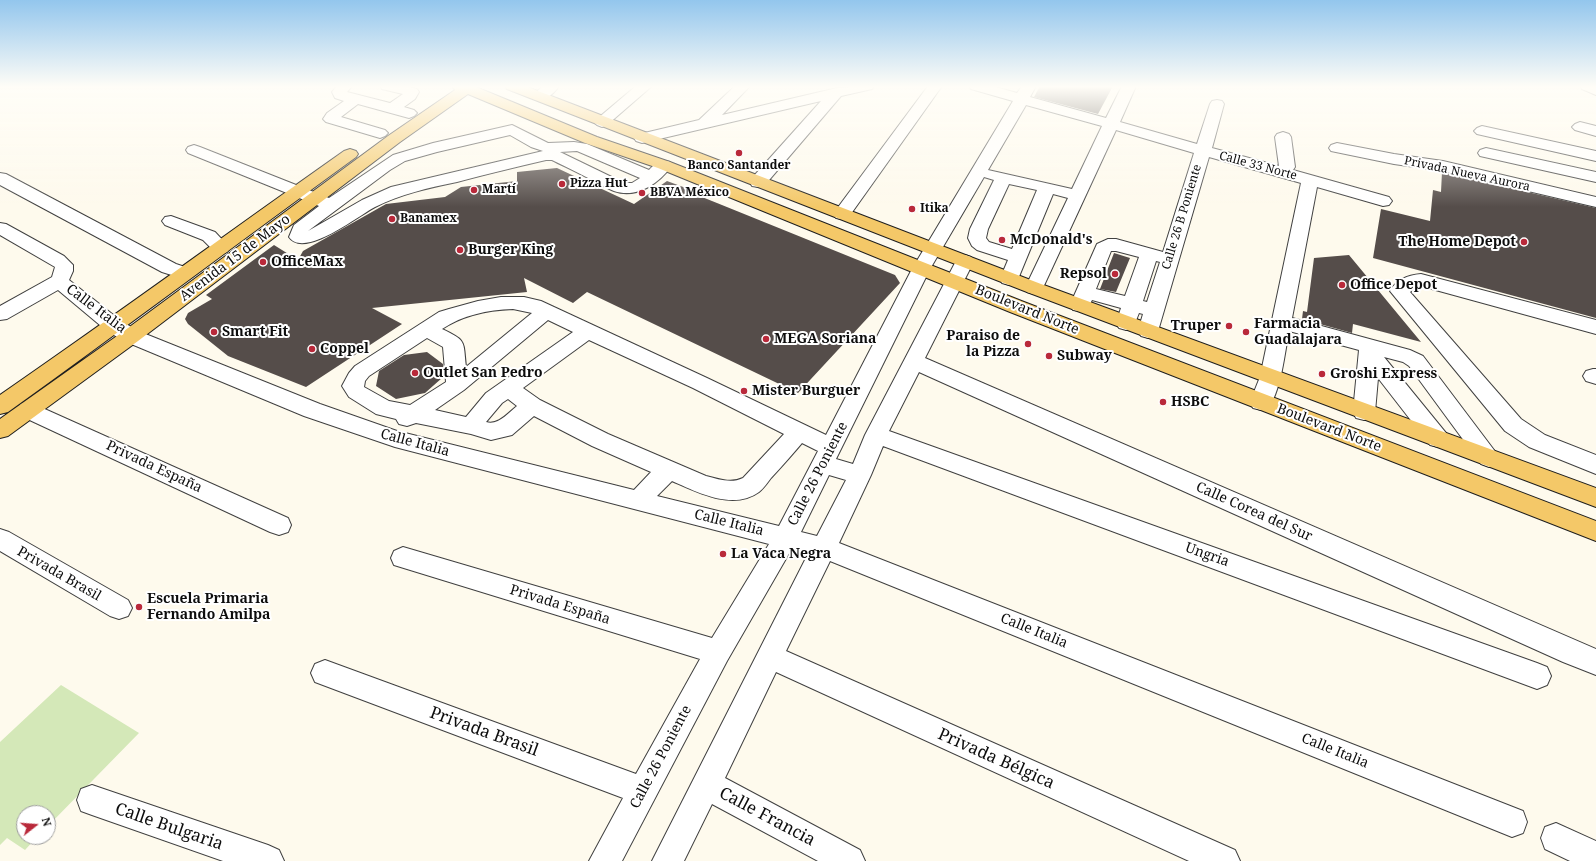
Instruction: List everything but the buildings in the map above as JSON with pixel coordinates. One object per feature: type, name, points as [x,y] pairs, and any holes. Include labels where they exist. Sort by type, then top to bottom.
[{"type":"main road","name":"Avenida 15 de Mayo","points":[[0,406],[123,331],[314,199],[396,126]]},
{"type":"main road","name":"Avenida 15 de Mayo","points":[[0,430],[29,410],[123,331],[184,273],[221,248],[296,192],[404,126]]},
{"type":"main road","name":"Boulevard Norte","points":[[559,126],[591,140],[662,163],[959,271],[1261,402],[1596,531]]},
{"type":"main road","name":"Boulevard Norte","points":[[612,126],[642,138],[662,163],[758,182],[842,214],[927,259]]},
{"type":"main road","name":"Boulevard Norte","points":[[959,271],[1009,279],[1034,288],[1083,298],[1129,314],[1148,331],[1596,498]]},
{"type":"street","points":[[348,126],[382,140],[399,158]]},
{"type":"street","points":[[525,126],[433,148],[399,158],[331,205],[300,229],[298,237],[304,239],[317,234],[368,204],[397,191],[548,152]]},
{"type":"street","points":[[642,138],[694,126]]},
{"type":"street","points":[[512,130],[548,152],[626,189],[637,187],[702,126]]},
{"type":"street","points":[[758,182],[807,126]]},
{"type":"street","points":[[842,214],[906,126]]},
{"type":"street","name":"Calle 26 Poniente","points":[[605,861],[718,652],[786,537],[927,259],[1005,126]]},
{"type":"street","points":[[1034,288],[1110,126]]},
{"type":"street","name":"Calle 33 Norte","points":[[1115,126],[1382,201]]},
{"type":"street","name":"Calle 26 B Poniente","points":[[1148,331],[1210,126]]},
{"type":"street","points":[[1580,127],[1596,131]]},
{"type":"street","points":[[1482,131],[1596,156]]},
{"type":"street","points":[[1283,137],[1286,168],[1283,173]]},
{"type":"street","name":"Privada Nueva Aurora","points":[[1337,148],[1394,159],[1443,166],[1596,202]]},
{"type":"street","points":[[194,150],[331,205]]},
{"type":"street","points":[[1486,153],[1596,177]]},
{"type":"street","points":[[384,167],[385,173],[397,191]]},
{"type":"street","points":[[979,171],[1078,195]]},
{"type":"street","points":[[1004,177],[977,238],[978,242],[983,246],[1018,257]]},
{"type":"street","points":[[0,178],[169,268],[184,273]]},
{"type":"street","points":[[1261,402],[1270,377],[1310,180]]},
{"type":"street","points":[[1009,279],[1047,187]]},
{"type":"street","points":[[171,221],[209,236],[221,248]]},
{"type":"street","points":[[950,221],[980,229]]},
{"type":"street","points":[[0,228],[64,264],[64,270],[58,281],[0,314]]},
{"type":"street","points":[[1083,298],[1103,248],[1108,245],[1116,245],[1170,259]]},
{"type":"street","points":[[1149,254],[1129,314],[1154,311]]},
{"type":"street","points":[[668,861],[860,475],[876,434],[959,271]]},
{"type":"street","points":[[1596,327],[1421,280],[1411,281],[1399,291],[1513,425],[1537,441],[1596,465]]},
{"type":"street","name":"Calle Italia","points":[[58,281],[123,331],[312,410],[382,434],[824,548],[1512,822]]},
{"type":"street","points":[[532,406],[500,431],[491,432],[471,426],[384,408],[356,392],[353,386],[356,378],[362,372],[446,317],[460,311],[509,302],[524,303],[534,306],[588,331],[799,432],[828,456],[860,475]]},
{"type":"street","points":[[382,434],[457,384],[545,312]]},
{"type":"street","points":[[1281,322],[1370,350],[1403,354],[1416,361],[1489,458]]},
{"type":"street","points":[[427,330],[453,343],[457,384]]},
{"type":"street","points":[[471,426],[494,398],[588,331]]},
{"type":"street","points":[[1364,412],[1370,350]]},
{"type":"street","points":[[1370,350],[1438,439]]},
{"type":"street","name":"Calle Corea del Sur","points":[[913,361],[1596,662]]},
{"type":"street","points":[[508,388],[532,406],[600,440],[668,470],[723,490],[740,490],[751,485],[799,432]]},
{"type":"street","name":"Privada España","points":[[29,410],[279,525]]},
{"type":"street","name":"Ungria","points":[[876,434],[1537,676]]},
{"type":"street","points":[[639,500],[668,470]]},
{"type":"street","name":"Privada Brasil","points":[[0,539],[119,608]]},
{"type":"street","name":"Privada España","points":[[403,558],[718,652]]},
{"type":"street","name":"Privada Bélgica","points":[[769,656],[1224,861]]},
{"type":"street","name":"Privada Brasil","points":[[325,673],[643,791]]},
{"type":"street","name":"Calle Francia","points":[[706,784],[849,861]]},
{"type":"street","name":"Calle Bulgaria","points":[[92,800],[268,861]]},
{"type":"street","points":[[1556,838],[1596,857]]},
{"type":"green space","points":[[61,685],[139,733],[56,818],[56,805],[16,805],[16,844],[7,838],[0,845],[0,742]]},
{"type":"green space","points":[[18,845],[30,845],[25,850]]},
{"type":"place","name":"Banco Santander","points":[[739,153]]},
{"type":"place","name":"Pizza Hut","points":[[562,184]]},
{"type":"place","name":"Martí","points":[[474,190]]},
{"type":"place","name":"BBVA México","points":[[642,193]]},
{"type":"place","name":"Itika","points":[[912,209]]},
{"type":"place","name":"Banamex","points":[[392,219]]},
{"type":"place","name":"McDonald's","points":[[1002,240]]},
{"type":"place","name":"The Home Depot","points":[[1524,242]]},
{"type":"place","name":"Burger King","points":[[460,250]]},
{"type":"place","name":"OfficeMax","points":[[263,262]]},
{"type":"place","name":"Repsol","points":[[1115,274]]},
{"type":"place","name":"Office Depot","points":[[1342,285]]},
{"type":"place","name":"Truper","points":[[1229,326]]},
{"type":"place","name":"Smart Fit","points":[[214,332]]},
{"type":"place","name":"Farmacia Guadalajara","points":[[1246,332]]},
{"type":"place","name":"MEGA Soriana","points":[[766,339]]},
{"type":"place","name":"Paraiso de la Pizza","points":[[1028,344]]},
{"type":"place","name":"Coppel","points":[[312,349]]},
{"type":"place","name":"Subway","points":[[1049,356]]},
{"type":"place","name":"Outlet San Pedro","points":[[415,373]]},
{"type":"place","name":"Groshi Express","points":[[1322,374]]},
{"type":"place","name":"Mister Burguer","points":[[744,391]]},
{"type":"place","name":"HSBC","points":[[1163,402]]},
{"type":"place","name":"La Vaca Negra","points":[[723,554]]},
{"type":"place","name":"Escuela Primaria Fernando Amilpa","points":[[139,607]]}]
